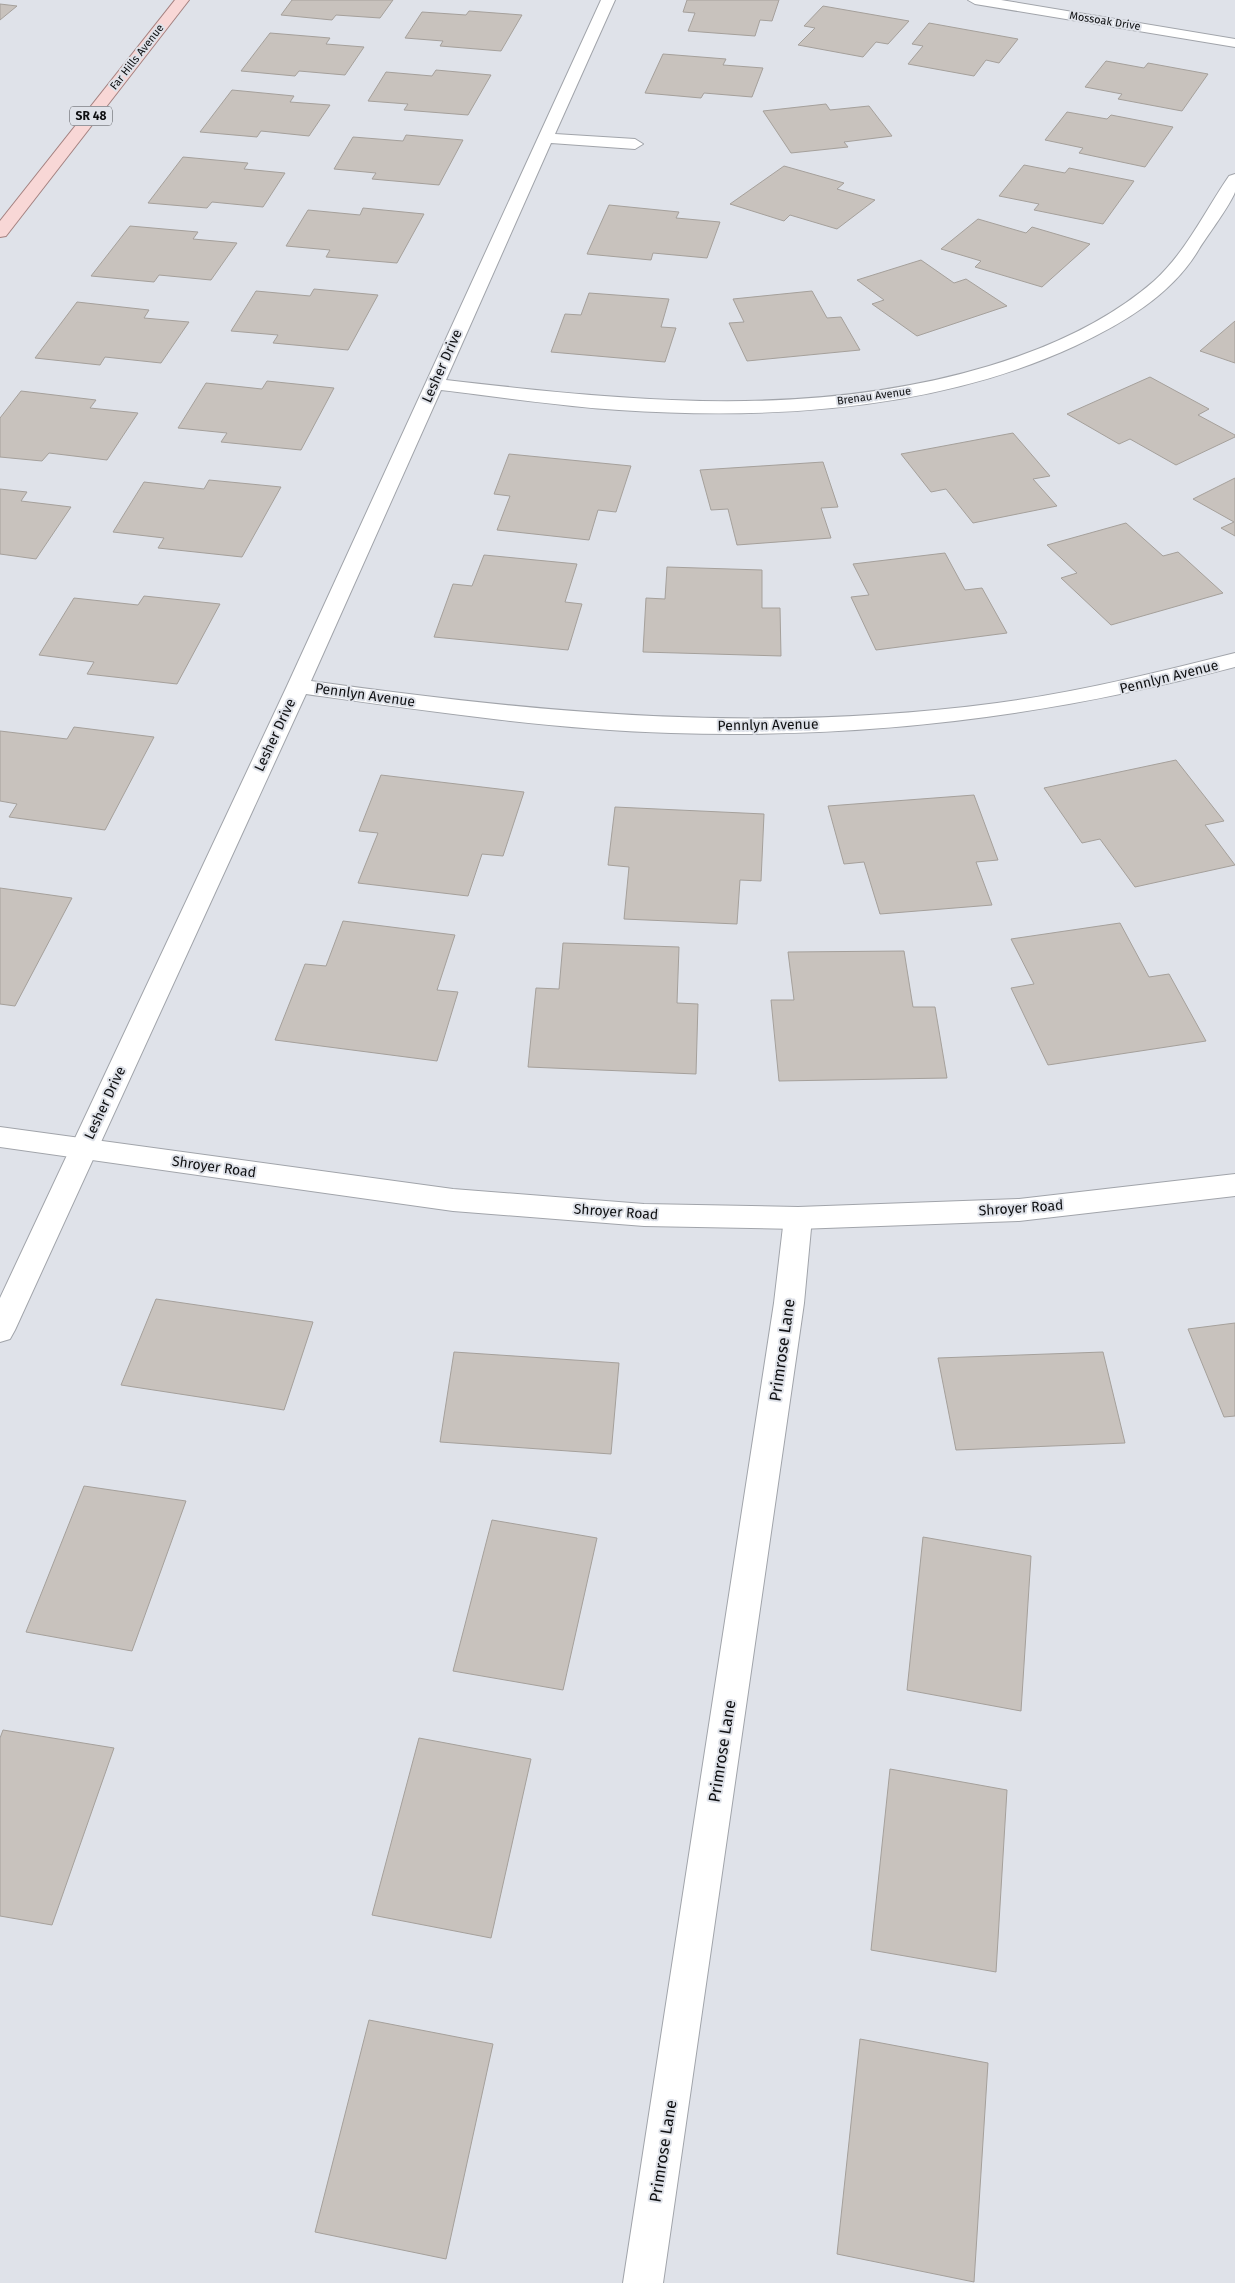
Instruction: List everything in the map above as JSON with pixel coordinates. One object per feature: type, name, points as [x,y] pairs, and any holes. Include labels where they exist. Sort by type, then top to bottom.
[{"type":"main road","name":"Far Hills Avenue","points":[[0,232],[182,0]]},
{"type":"street","name":"Lesher Drive","points":[[0,1330],[298,686],[608,0]]},
{"type":"street","name":"Mossoak Drive","points":[[975,0],[1235,43]]},
{"type":"street","points":[[546,138],[635,144]]},
{"type":"street","name":"Brenau Avenue","points":[[434,384],[592,402],[676,407],[762,407],[836,402],[907,392],[977,376],[1043,354],[1091,332],[1133,306],[1178,268],[1235,179]]},
{"type":"street","name":"Pennlyn Avenue","points":[[298,686],[450,708],[591,721],[728,726],[840,724],[974,713],[1087,696],[1185,675],[1235,660]]},
{"type":"street","name":"Shroyer Road","points":[[0,1137],[452,1200],[644,1215],[798,1218],[1019,1210],[1235,1185]]},
{"type":"street","name":"Primrose Lane","points":[[643,2283],[789,1303],[798,1218]]},
{"type":"building","points":[[292,0],[393,0],[380,18],[336,15],[332,20],[281,15]]},
{"type":"building","points":[[687,0],[779,0],[772,21],[760,20],[755,36],[688,31],[695,13],[683,12]]},
{"type":"building","points":[[0,4],[17,6],[0,20]]},
{"type":"building","points":[[823,6],[909,21],[888,44],[876,42],[863,57],[798,45],[815,28],[804,26]]},
{"type":"building","points":[[469,11],[522,15],[501,51],[440,46],[443,41],[405,38],[422,12],[466,15]]},
{"type":"building","points":[[929,23],[1018,39],[999,63],[986,60],[974,76],[908,64],[923,46],[912,44]]},
{"type":"building","points":[[270,33],[330,38],[326,44],[364,47],[345,75],[299,71],[295,76],[241,71]]},
{"type":"building","points":[[663,54],[726,59],[723,65],[763,68],[752,97],[704,93],[701,98],[645,93]]},
{"type":"building","points":[[1106,61],[1144,68],[1148,63],[1208,74],[1182,111],[1118,99],[1122,94],[1085,87]]},
{"type":"building","points":[[436,70],[491,75],[468,115],[404,110],[408,104],[368,101],[386,72],[432,76]]},
{"type":"building","points":[[232,90],[294,96],[290,102],[330,105],[309,136],[261,131],[257,137],[200,132]]},
{"type":"building","points":[[826,104],[830,110],[869,106],[892,136],[844,142],[848,147],[791,153],[763,111]]},
{"type":"building","points":[[1067,112],[1107,119],[1111,115],[1173,127],[1145,167],[1079,153],[1083,148],[1045,140]]},
{"type":"building","points":[[406,135],[463,140],[439,185],[372,179],[376,173],[334,169],[353,137],[403,141]]},
{"type":"building","points":[[183,157],[248,163],[244,169],[285,173],[263,207],[212,202],[207,208],[148,203]]},
{"type":"building","points":[[1024,165],[1065,173],[1069,168],[1134,181],[1103,224],[1034,210],[1039,204],[999,196]]},
{"type":"building","points":[[784,166],[844,183],[837,189],[875,200],[837,229],[790,215],[784,221],[730,204]]},
{"type":"building","points":[[609,205],[679,212],[676,218],[720,222],[707,258],[653,253],[651,260],[587,254]]},
{"type":"building","points":[[363,208],[424,214],[397,263],[326,257],[330,250],[286,246],[308,210],[360,215]]},
{"type":"building","points":[[978,219],[1026,233],[1032,227],[1090,244],[1042,287],[975,267],[981,261],[941,249]]},
{"type":"building","points":[[130,226],[198,232],[193,239],[237,243],[211,280],[159,275],[154,282],[91,276]]},
{"type":"building","points":[[921,260],[954,283],[966,279],[1007,306],[917,336],[872,304],[884,300],[857,280]]},
{"type":"building","points":[[314,289],[378,295],[348,350],[273,343],[278,335],[231,331],[256,291],[310,296]]},
{"type":"building","points":[[812,291],[827,318],[841,317],[860,350],[747,361],[729,323],[744,322],[733,299]]},
{"type":"building","points":[[589,293],[669,299],[661,327],[676,328],[665,362],[551,352],[565,314],[581,315]]},
{"type":"building","points":[[77,302],[149,310],[144,318],[189,322],[161,363],[105,357],[100,365],[35,358]]},
{"type":"building","points":[[1235,321],[1235,363],[1200,351]]},
{"type":"building","points":[[1150,377],[1209,409],[1198,415],[1235,435],[1235,437],[1176,465],[1130,439],[1119,444],[1067,414]]},
{"type":"building","points":[[267,381],[334,388],[301,450],[221,442],[227,433],[178,428],[206,383],[262,389]]},
{"type":"building","points":[[21,391],[96,400],[90,408],[138,413],[107,460],[49,453],[42,461],[0,457],[0,418]]},
{"type":"building","points":[[1013,433],[1050,476],[1033,479],[1057,506],[973,523],[946,489],[931,492],[901,454]]},
{"type":"building","points":[[509,454],[631,466],[616,512],[598,510],[589,540],[497,530],[510,496],[494,494]]},
{"type":"building","points":[[823,462],[838,507],[821,508],[831,538],[737,545],[728,509],[711,510],[700,470]]},
{"type":"building","points":[[1235,478],[1235,536],[1221,528],[1234,522],[1193,499]]},
{"type":"building","points":[[209,480],[281,487],[242,557],[158,548],[164,538],[113,532],[144,482],[204,489]]},
{"type":"building","points":[[0,489],[27,492],[21,501],[71,507],[36,559],[0,554]]},
{"type":"building","points":[[1126,523],[1163,556],[1178,552],[1223,593],[1111,625],[1061,578],[1077,573],[1047,545]]},
{"type":"building","points":[[945,553],[965,590],[982,588],[1007,633],[876,650],[851,597],[869,595],[853,564]]},
{"type":"building","points":[[484,555],[577,564],[565,602],[582,604],[568,650],[434,637],[453,584],[472,586]]},
{"type":"building","points":[[667,567],[762,570],[762,608],[780,608],[781,656],[643,652],[646,598],[665,599]]},
{"type":"building","points":[[144,596],[220,604],[177,684],[87,674],[94,662],[39,655],[74,598],[138,605]]},
{"type":"building","points":[[74,727],[154,737],[105,830],[9,817],[17,804],[0,801],[0,731],[67,739]]},
{"type":"building","points":[[1176,760],[1224,821],[1205,825],[1235,865],[1135,887],[1100,839],[1082,843],[1044,788]]},
{"type":"building","points":[[381,775],[524,792],[503,856],[482,854],[468,896],[358,883],[378,833],[359,831]]},
{"type":"building","points":[[974,795],[998,860],[976,862],[992,905],[880,914],[864,862],[844,864],[828,806]]},
{"type":"building","points":[[615,807],[764,814],[761,881],[740,880],[737,924],[624,919],[629,867],[608,865]]},
{"type":"building","points":[[0,888],[72,898],[15,1006],[0,1004]]},
{"type":"building","points":[[343,921],[455,935],[437,990],[458,992],[437,1061],[275,1040],[305,964],[326,966]]},
{"type":"building","points":[[1120,923],[1149,977],[1169,974],[1206,1041],[1048,1065],[1011,988],[1034,984],[1011,939]]},
{"type":"building","points":[[563,943],[679,947],[677,1003],[698,1004],[696,1074],[528,1067],[536,988],[559,989]]},
{"type":"building","points":[[904,951],[913,1007],[935,1007],[947,1078],[779,1081],[771,1000],[794,1000],[788,952]]},
{"type":"building","points":[[156,1299],[313,1322],[284,1410],[121,1385]]},
{"type":"building","points":[[1235,1323],[1235,1416],[1224,1417],[1188,1329]]},
{"type":"building","points":[[454,1352],[619,1363],[611,1454],[440,1442]]},
{"type":"building","points":[[1103,1352],[1125,1443],[956,1450],[938,1358]]},
{"type":"building","points":[[84,1486],[186,1501],[132,1651],[26,1632]]},
{"type":"building","points":[[492,1520],[597,1538],[563,1690],[453,1671]]},
{"type":"building","points":[[923,1537],[1031,1556],[1021,1711],[907,1690]]},
{"type":"building","points":[[3,1730],[114,1748],[52,1925],[0,1916],[0,1738]]},
{"type":"building","points":[[419,1738],[531,1759],[491,1938],[372,1915]]},
{"type":"building","points":[[890,1769],[1007,1790],[996,1972],[871,1950]]},
{"type":"building","points":[[369,2020],[493,2044],[446,2259],[315,2232]]},
{"type":"building","points":[[860,2039],[988,2063],[974,2282],[837,2254]]}]
